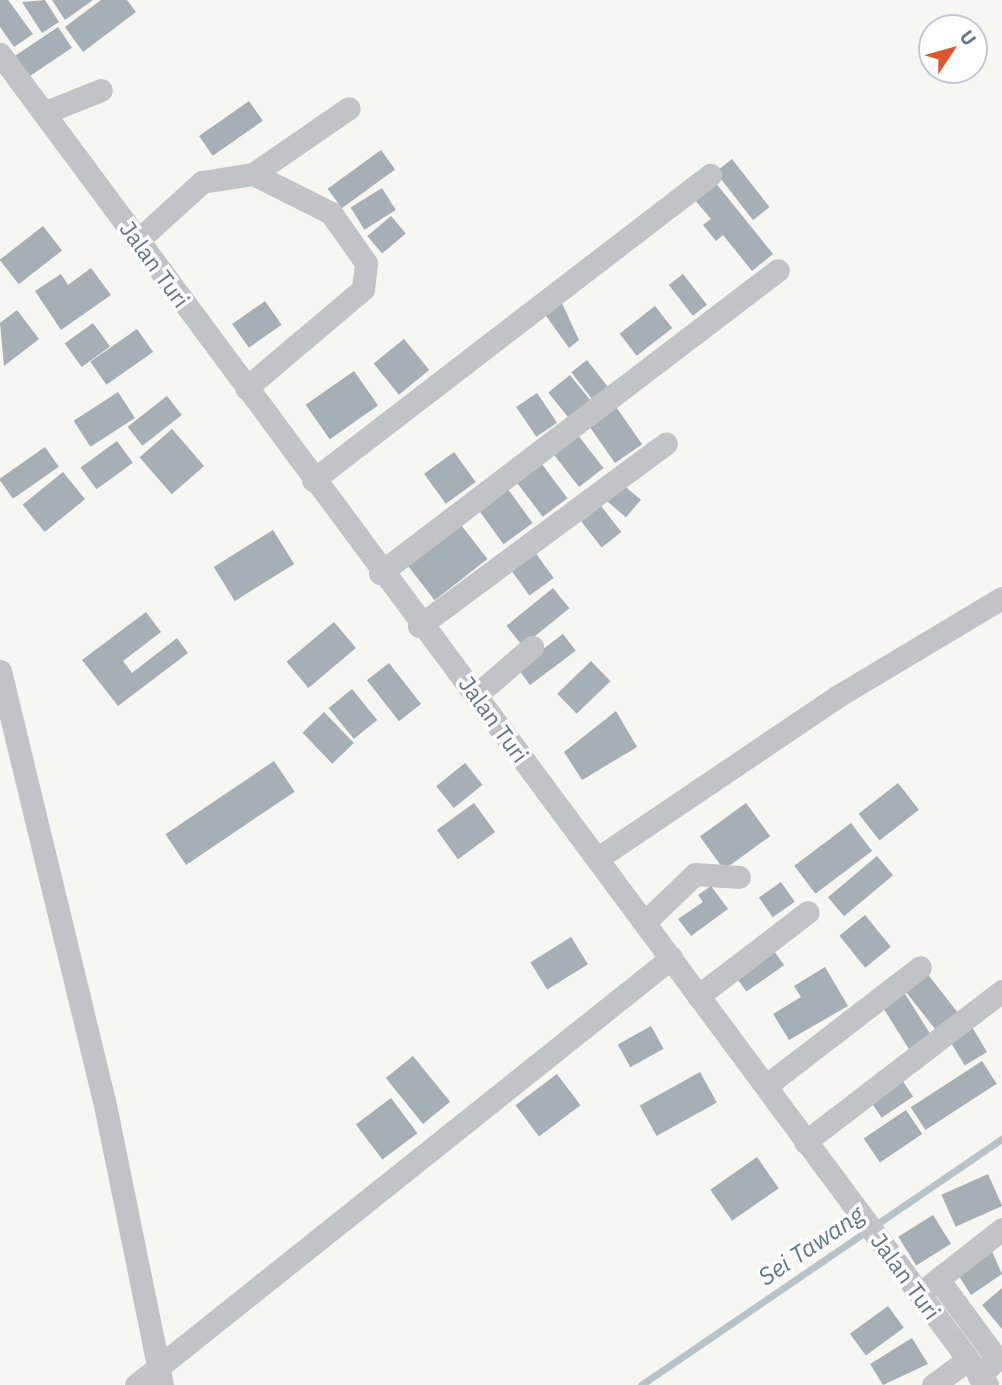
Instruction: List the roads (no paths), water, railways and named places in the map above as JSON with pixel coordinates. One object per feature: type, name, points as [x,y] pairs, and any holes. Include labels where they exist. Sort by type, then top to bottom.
[{"type":"street","name":"Jalan Turi","points":[[0,54],[46,112],[137,241],[419,626],[476,695],[698,996],[768,1085],[840,1189],[878,1237],[929,1286],[997,1359],[977,1374]]},
{"type":"street","points":[[46,112],[101,90]]},
{"type":"street","points":[[137,241],[202,183],[253,174],[349,108]]},
{"type":"street","points":[[246,388],[363,289],[366,263],[331,213],[253,174]]},
{"type":"street","points":[[313,480],[710,175]]},
{"type":"street","points":[[380,573],[778,271]]},
{"type":"street","points":[[419,626],[666,443]]},
{"type":"street","points":[[598,858],[838,696],[1002,598]]},
{"type":"street","points":[[476,695],[533,648]]},
{"type":"street","points":[[0,671],[104,1100],[160,1376]]},
{"type":"street","points":[[645,922],[695,874],[739,877]]},
{"type":"street","points":[[698,996],[808,912]]},
{"type":"street","points":[[136,1385],[160,1376],[671,958]]},
{"type":"street","points":[[768,1085],[920,967]]},
{"type":"street","points":[[805,1142],[1002,991]]},
{"type":"street","points":[[929,1286],[1002,1229]]},
{"type":"street","points":[[933,1385],[977,1374]]},
{"type":"waterway","name":"Sei Tawang","points":[[641,1385],[1002,1139]]}]
